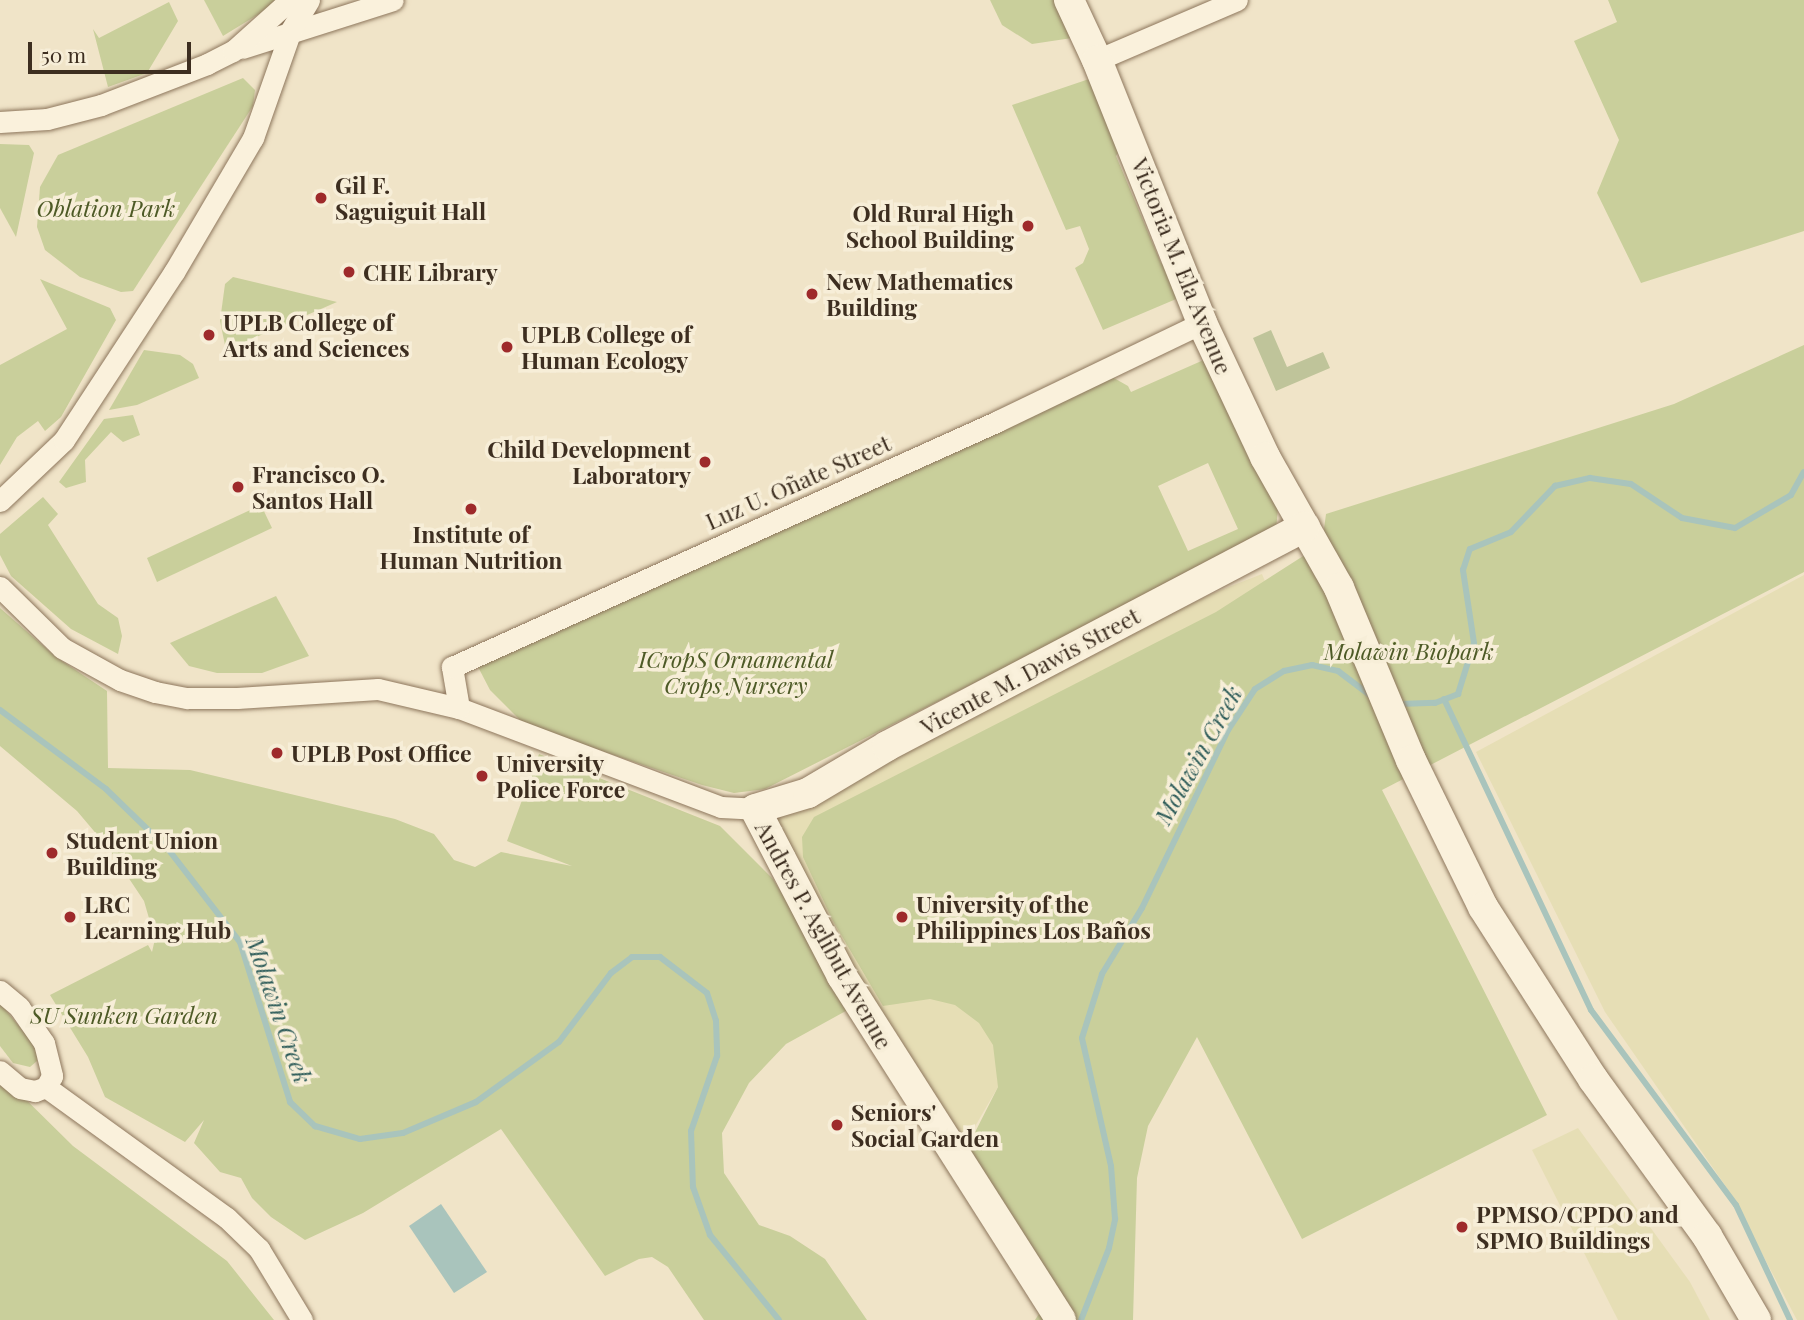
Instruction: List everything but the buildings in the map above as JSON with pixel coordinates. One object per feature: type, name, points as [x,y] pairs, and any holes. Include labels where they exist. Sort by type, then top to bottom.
[{"type":"street","points":[[233,51],[290,0]]},
{"type":"street","points":[[0,501],[64,440],[174,272],[253,138],[291,30],[309,0]]},
{"type":"street","points":[[0,122],[47,119],[101,105],[291,30],[393,0]]},
{"type":"street","name":"Victoria M. Ela Avenue","points":[[1069,0],[1097,60],[1202,323],[1265,457],[1339,588],[1411,760],[1483,907],[1593,1079],[1707,1236],[1756,1320]]},
{"type":"street","points":[[1097,60],[1237,0]]},
{"type":"street","name":"Luz U. Oñate Street","points":[[459,708],[452,667],[998,421],[1202,323]]},
{"type":"street","name":"Vicente M. Dawis Street","points":[[755,809],[808,793],[887,746],[1305,527]]},
{"type":"street","name":"Andres P. Aglibut Avenue","points":[[0,587],[62,648],[120,680],[155,692],[187,698],[237,698],[378,689],[459,708],[721,807],[755,809],[842,976],[1061,1320]]},
{"type":"street","points":[[0,991],[19,1007],[44,1043],[51,1063],[46,1087]]},
{"type":"street","points":[[0,1071],[20,1088],[36,1091],[46,1087]]},
{"type":"street","points":[[46,1087],[227,1218],[259,1249],[303,1320]]},
{"type":"shaded area","points":[[1262,574],[1276,608],[966,1142],[882,1017],[773,817],[780,806],[1211,594]]},
{"type":"shaded area","points":[[1804,575],[1804,1320],[1797,1320],[1729,1191],[1605,1012],[1476,752]]},
{"type":"shaded area","points":[[1578,1128],[1690,1282],[1710,1320],[1618,1320],[1532,1150]]},
{"type":"green space","points":[[204,0],[282,0],[223,36]]},
{"type":"green space","points":[[990,0],[1054,0],[1072,38],[1032,44],[1002,25]]},
{"type":"green space","points":[[1608,0],[1804,0],[1804,231],[1641,283],[1597,193],[1619,140],[1574,41],[1617,22]]},
{"type":"green space","points":[[169,2],[178,21],[147,73],[108,87],[93,29],[99,38]]},
{"type":"green space","name":"Oblation Park","points":[[243,78],[255,90],[253,106],[133,291],[121,292],[80,277],[45,250],[37,227],[40,187],[58,155]]},
{"type":"green space","points":[[1092,78],[1122,147],[1116,156],[1161,263],[1178,271],[1188,294],[1103,330],[1075,268],[1083,263],[1089,249],[1080,226],[1066,230],[1012,105]]},
{"type":"green space","points":[[0,144],[29,145],[34,153],[16,237],[0,208]]},
{"type":"green space","points":[[233,277],[337,302],[226,350],[220,321],[225,284]]},
{"type":"green space","points":[[40,279],[110,308],[116,320],[61,417],[45,431],[38,421],[17,437],[0,465],[0,365],[67,329]]},
{"type":"green space","points":[[1271,330],[1287,367],[1323,352],[1330,368],[1276,391],[1253,338]]},
{"type":"green space","name":"Molawin Biopark","points":[[1804,345],[1804,572],[1382,790],[1547,1115],[1302,1239],[1197,1037],[1148,1126],[1137,1178],[1133,1320],[1035,1320],[1044,1306],[967,1148],[998,1087],[993,1045],[979,1023],[955,1005],[930,999],[883,1006],[833,921],[803,857],[802,837],[814,817],[1216,612],[1322,544],[1326,514],[1674,404]]},
{"type":"green space","points":[[144,350],[180,355],[193,364],[199,378],[137,405],[109,410]]},
{"type":"green space","name":"ICropS Ornamental Crops Nursery","points":[[1215,355],[1278,508],[1276,530],[765,789],[734,793],[702,785],[525,725],[490,690],[476,663],[1105,373],[1128,386],[1131,392]],"holes":[[[1208,463],[1238,529],[1188,551],[1158,486]]]},
{"type":"green space","points":[[133,415],[140,435],[123,442],[111,432],[85,460],[86,482],[66,488],[59,482],[104,419]]},
{"type":"green space","points":[[43,497],[58,514],[48,525],[98,604],[118,618],[122,636],[118,654],[71,629],[11,576],[0,555],[0,534]]},
{"type":"green space","points":[[261,505],[272,528],[157,582],[147,558]]},
{"type":"green space","points":[[276,596],[309,656],[262,673],[217,673],[189,666],[170,643]]},
{"type":"green space","name":"SU Sunken Garden","points":[[0,608],[56,657],[107,691],[108,768],[190,770],[395,819],[434,834],[454,860],[475,867],[501,852],[572,866],[507,841],[539,754],[720,826],[773,879],[853,1007],[786,1044],[749,1083],[722,1133],[724,1173],[759,1225],[790,1236],[825,1259],[867,1320],[704,1320],[668,1267],[652,1257],[639,1259],[605,1276],[501,1129],[363,1213],[305,1240],[271,1217],[252,1198],[241,1178],[220,1172],[194,1143],[204,1120],[185,1142],[105,1097],[88,1057],[50,995],[148,945],[152,952],[155,939],[144,901],[110,850],[77,811],[0,746]]},
{"type":"green space","points":[[0,1003],[37,1048],[37,1061],[30,1067],[13,1063],[0,1046]]},
{"type":"green space","points":[[0,1074],[73,1146],[227,1261],[274,1320],[0,1320]]},
{"type":"water","points":[[441,1204],[487,1272],[454,1293],[409,1226]]},
{"type":"waterway","name":"Molawin Creek","points":[[1399,704],[1435,703],[1458,694],[1474,643],[1463,570],[1470,549],[1511,532],[1555,486],[1590,478],[1631,484],[1682,518],[1735,528],[1791,495],[1804,472]]},
{"type":"waterway","name":"Molawin Creek","points":[[1081,1320],[1109,1248],[1115,1219],[1111,1166],[1082,1038],[1102,974],[1142,908],[1228,730],[1255,689],[1284,671],[1312,665],[1338,671],[1375,699]]},
{"type":"waterway","points":[[1444,699],[1591,1010],[1736,1205],[1790,1320]]},
{"type":"waterway","name":"Molawin Creek","points":[[0,710],[106,789],[168,849],[240,942],[290,1102],[315,1126],[360,1139],[403,1133],[476,1102],[559,1042],[611,973],[632,957],[660,957],[707,993],[716,1021],[717,1056],[691,1131],[693,1187],[710,1235],[779,1320]]},
{"type":"place","name":"Gil F. Saguiguit Hall","points":[[321,198]]},
{"type":"place","name":"Old Rural High School Building","points":[[1028,226]]},
{"type":"place","name":"CHE Library","points":[[349,272]]},
{"type":"place","name":"New Mathematics Building","points":[[812,294]]},
{"type":"place","name":"UPLB College of Arts and Sciences","points":[[209,335]]},
{"type":"place","name":"UPLB College of Human Ecology","points":[[507,347]]},
{"type":"place","name":"Child Development Laboratory","points":[[705,462]]},
{"type":"place","name":"Francisco O. Santos Hall","points":[[238,487]]},
{"type":"place","name":"Institute of Human Nutrition","points":[[471,509]]},
{"type":"place","name":"UPLB Post Office","points":[[277,753]]},
{"type":"place","name":"University Police Force","points":[[482,776]]},
{"type":"place","name":"Student Union Building","points":[[52,853]]},
{"type":"place","name":"LRC Learning Hub","points":[[70,917]]},
{"type":"place","name":"University of the Philippines Los Baños","points":[[902,917]]},
{"type":"place","name":"Seniors' Social Garden","points":[[837,1125]]},
{"type":"place","name":"PPMSO/CPDO and SPMO Buildings","points":[[1462,1227]]}]
